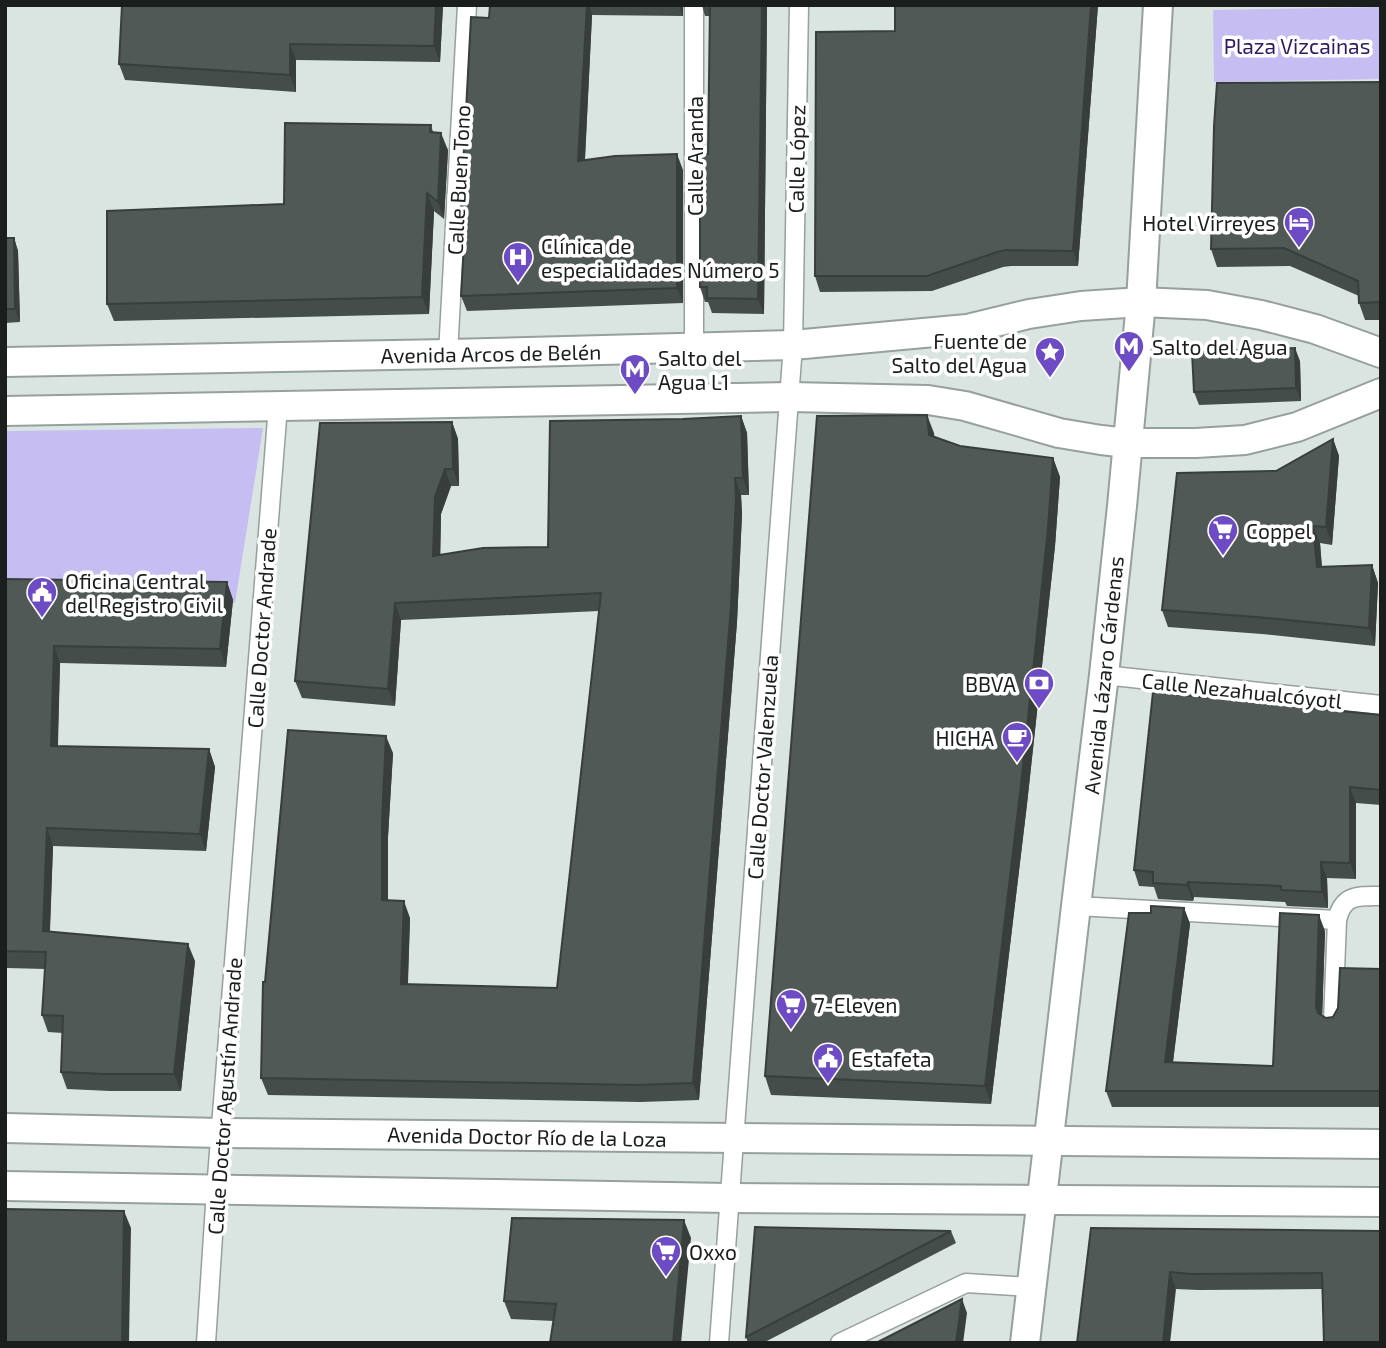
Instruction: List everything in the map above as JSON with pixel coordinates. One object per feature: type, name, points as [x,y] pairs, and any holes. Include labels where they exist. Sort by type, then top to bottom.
[{"type":"main road","name":"Avenida Lázaro Cárdenas","points":[[1026,1343],[1104,675],[1142,302],[1158,5]]},
{"type":"main road","name":"Avenida Arcos de Belén","points":[[5,362],[793,345],[956,331],[1029,314],[1115,302],[1207,305],[1261,314],[1315,329],[1381,353]]},
{"type":"main road","points":[[5,411],[790,397],[928,400],[965,406],[1059,433],[1101,440],[1128,443],[1196,443],[1245,440],[1297,427],[1381,393]]},
{"type":"main road","name":"Avenida Doctor Río de la Loza","points":[[5,1128],[220,1133],[1381,1143]]},
{"type":"main road","points":[[5,1186],[729,1198],[1381,1202]]},
{"type":"street","name":"Calle Buen Tono","points":[[448,354],[467,5]]},
{"type":"street","name":"Calle Aranda","points":[[694,5],[694,348]]},
{"type":"street","name":"Calle López","points":[[790,397],[799,5]]},
{"type":"street","name":"Calle Doctor Valenzuela","points":[[719,1343],[790,397]]},
{"type":"street","name":"Calle Doctor Andrade","points":[[243,850],[278,406]]},
{"type":"street","name":"Calle Nezahualcóyotl","points":[[1104,675],[1381,705]]},
{"type":"street","name":"Calle Doctor Agustín Andrade","points":[[206,1343],[243,850]]},
{"type":"street","points":[[1333,1023],[1337,920],[1340,908],[1349,899],[1381,896]]},
{"type":"street","points":[[1076,906],[1337,920]]},
{"type":"street","points":[[840,1343],[966,1283],[1032,1287]]},
{"type":"green space","name":"Plaza Vizcainas","points":[[1381,7],[1381,79],[1214,82],[1213,10]]},
{"type":"green space","points":[[263,428],[235,603],[5,598],[5,431]]},
{"type":"building","points":[[122,5],[436,5],[434,46],[290,44],[290,75],[119,64]]},
{"type":"building","points":[[490,5],[587,5],[578,161],[615,156],[677,154],[677,288],[461,296],[465,226],[460,222],[471,17],[489,18]]},
{"type":"building","points":[[710,5],[762,5],[758,299],[707,298],[707,287],[700,287],[700,154],[708,154]]},
{"type":"building","points":[[895,5],[1091,5],[1073,251],[1006,250],[927,276],[815,276],[816,32],[895,31]]},
{"type":"building","points":[[1381,82],[1381,302],[1359,303],[1358,281],[1284,248],[1211,249],[1217,83]]},
{"type":"building","points":[[285,123],[431,125],[430,132],[441,133],[438,202],[427,193],[422,297],[107,304],[107,211],[284,204]]},
{"type":"building","points":[[5,238],[14,238],[15,309],[5,309]]},
{"type":"building","points":[[1295,348],[1296,388],[1194,392],[1192,352]]},
{"type":"building","points":[[927,415],[929,435],[960,446],[1053,458],[1021,785],[985,1086],[765,1076],[817,416]]},
{"type":"building","points":[[741,416],[743,478],[735,478],[731,605],[693,1083],[635,1085],[261,1078],[263,982],[288,730],[386,736],[382,900],[404,901],[401,984],[557,988],[601,593],[395,603],[388,689],[295,681],[320,423],[452,422],[453,469],[445,469],[435,497],[433,556],[483,548],[548,547],[550,421]]},
{"type":"building","points":[[1333,439],[1326,527],[1313,526],[1317,567],[1372,565],[1369,628],[1162,610],[1177,473],[1276,471]]},
{"type":"building","points":[[5,579],[227,582],[220,649],[54,646],[51,746],[209,749],[200,834],[47,828],[43,931],[188,944],[174,1074],[61,1072],[63,1016],[42,1015],[46,952],[5,951]]},
{"type":"building","points":[[1153,692],[1381,715],[1381,790],[1350,787],[1350,863],[1321,862],[1322,892],[1281,890],[1281,886],[1153,883],[1153,872],[1134,870]]},
{"type":"building","points":[[1151,906],[1184,908],[1165,1062],[1273,1066],[1280,913],[1319,915],[1318,1013],[1326,1018],[1333,1017],[1338,1008],[1340,968],[1381,969],[1381,1091],[1106,1091],[1129,913],[1151,913]]},
{"type":"building","points":[[5,1209],[124,1211],[122,1343],[5,1343]]},
{"type":"building","points":[[512,1218],[684,1220],[673,1343],[550,1343],[556,1304],[504,1301]]},
{"type":"building","points":[[755,1227],[951,1231],[746,1337]]},
{"type":"building","points":[[1091,1228],[1381,1231],[1381,1342],[1324,1343],[1322,1273],[1170,1272],[1163,1343],[1077,1343]]},
{"type":"building","points":[[962,1299],[956,1343],[876,1343]]},
{"type":"place","name":"Hotel Virreyes","points":[[1299,249]]},
{"type":"place","name":"Clínica de especialidades Número 5","points":[[518,284]]},
{"type":"place","name":"Salto del Agua","points":[[1129,373]]},
{"type":"place","name":"Fuente de Salto del Agua","points":[[1050,379]]},
{"type":"place","name":"Salto del Agua L1","points":[[635,396]]},
{"type":"place","name":"Coppel","points":[[1223,557]]},
{"type":"place","name":"Oficina Central del Registro Civil","points":[[42,619]]},
{"type":"place","name":"BBVA","points":[[1039,710]]},
{"type":"place","name":"HICHA","points":[[1017,764]]},
{"type":"place","name":"7-Eleven","points":[[791,1031]]},
{"type":"place","name":"Estafeta","points":[[828,1085]]},
{"type":"place","name":"Oxxo","points":[[666,1278]]}]
